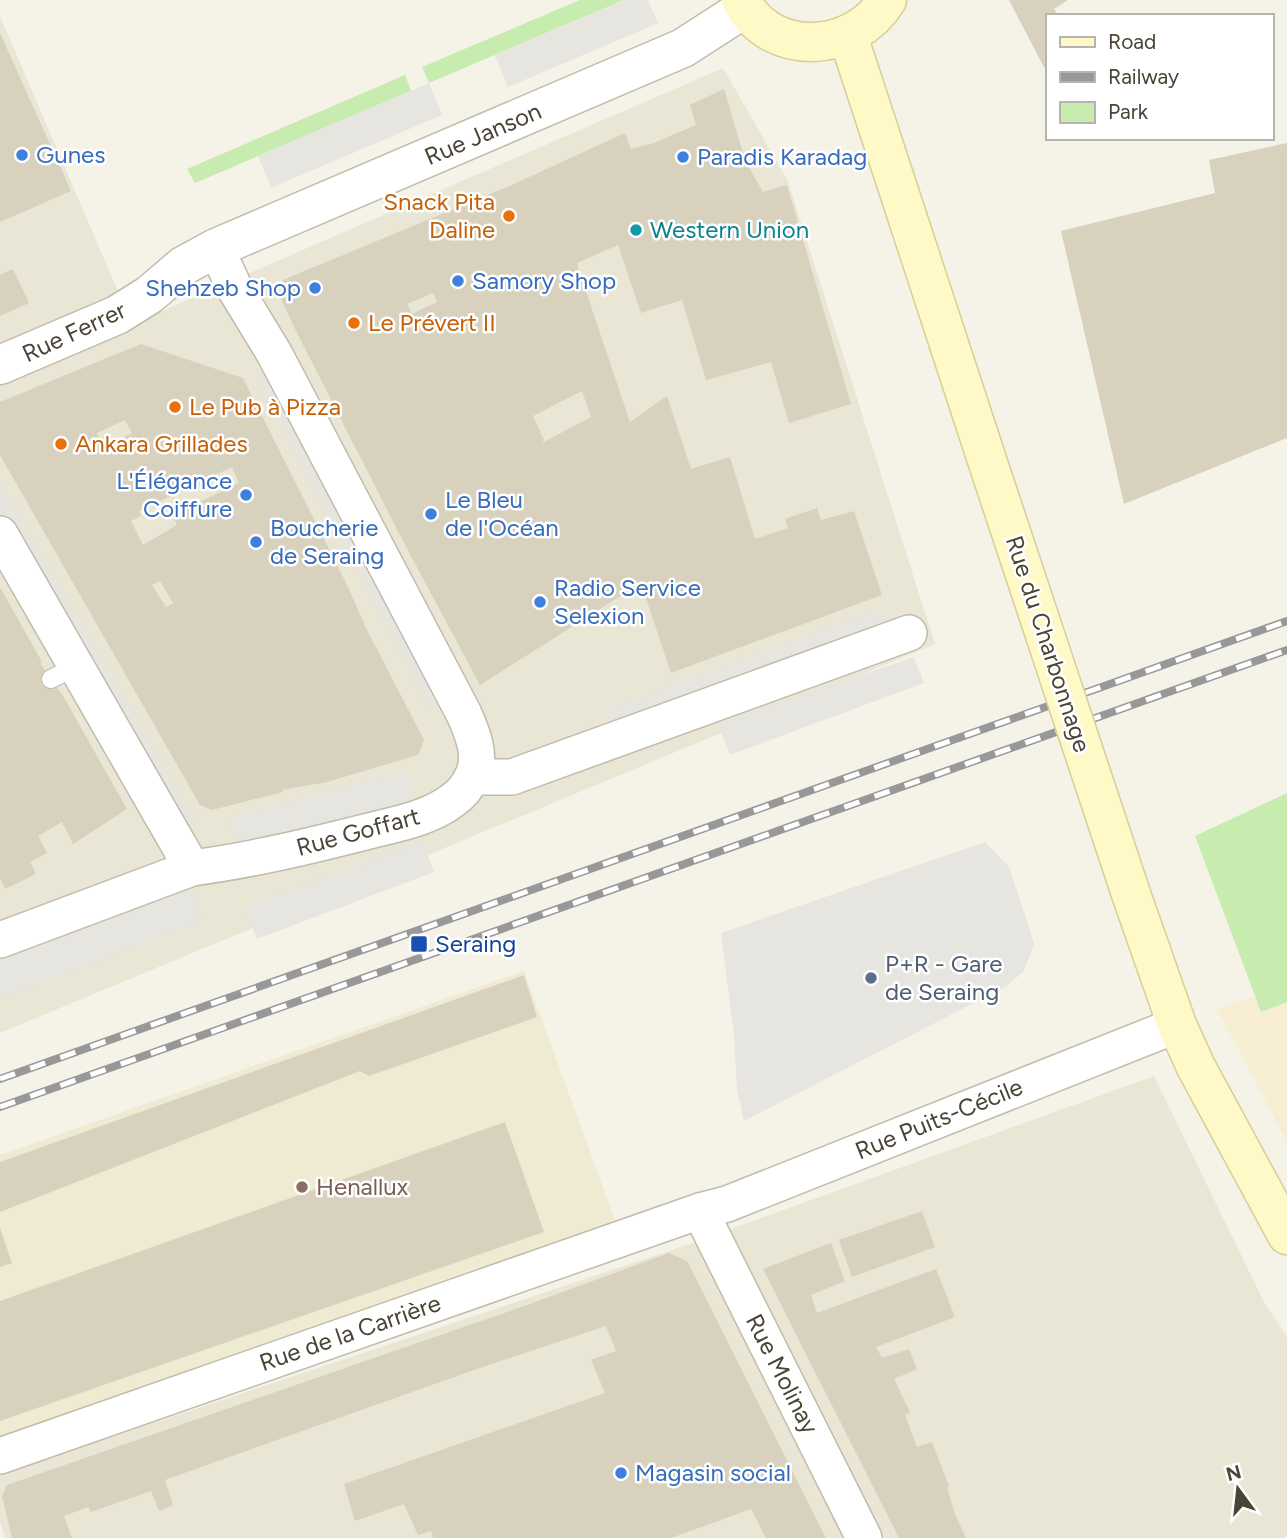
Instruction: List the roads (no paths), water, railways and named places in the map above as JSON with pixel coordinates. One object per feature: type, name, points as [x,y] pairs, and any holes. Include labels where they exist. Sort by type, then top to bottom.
[{"type":"main road","name":"Rue Janson","points":[[743,4],[761,24],[781,36],[803,42],[826,42],[848,36],[877,16],[887,0]]},
{"type":"main road","name":"Rue du Charbonnage","points":[[848,36],[1130,894],[1177,1025],[1196,1067],[1287,1235]]},
{"type":"street","name":"Rue Janson","points":[[216,248],[683,48],[743,4]]},
{"type":"street","name":"Rue Ferrer","points":[[0,365],[117,315],[149,295],[183,266],[216,248]]},
{"type":"street","points":[[216,248],[235,289],[274,353],[464,714],[477,752],[475,772],[496,778],[512,777],[909,633]]},
{"type":"street","points":[[0,534],[64,672],[192,868]]},
{"type":"street","name":"Rue Goffart","points":[[0,940],[192,868],[243,862],[415,819],[453,801],[466,788],[475,772]]},
{"type":"street","name":"Rue Puits-Cécile","points":[[701,1211],[1177,1025]]},
{"type":"street","name":"Rue de la Carrière","points":[[0,1456],[701,1211]]},
{"type":"street","name":"Rue Molinay","points":[[701,1211],[864,1538]]},
{"type":"railway","points":[[0,1079],[1287,621]]},
{"type":"railway","points":[[0,1107],[1287,650]]},
{"type":"place","name":"Gunes","points":[[22,155]]},
{"type":"place","name":"Paradis Karadag","points":[[683,157]]},
{"type":"place","name":"Snack Pita Daline","points":[[509,216]]},
{"type":"place","name":"Western Union","points":[[636,230]]},
{"type":"place","name":"Samory Shop","points":[[458,281]]},
{"type":"place","name":"Shehzeb Shop","points":[[315,288]]},
{"type":"place","name":"Le Prévert II","points":[[354,323]]},
{"type":"place","name":"Le Pub à Pizza","points":[[175,407]]},
{"type":"place","name":"Ankara Grillades","points":[[61,444]]},
{"type":"place","name":"L'Élégance Coiffure","points":[[246,495]]},
{"type":"place","name":"Le Bleu de l'Océan","points":[[431,514]]},
{"type":"place","name":"Boucherie de Seraing","points":[[256,542]]},
{"type":"place","name":"Radio Service Selexion","points":[[540,602]]},
{"type":"place","name":"Seraing","points":[[419,944]]},
{"type":"place","name":"P+R - Gare de Seraing","points":[[871,978]]},
{"type":"place","name":"Henallux","points":[[302,1187]]},
{"type":"place","name":"Magasin social","points":[[621,1473]]}]
